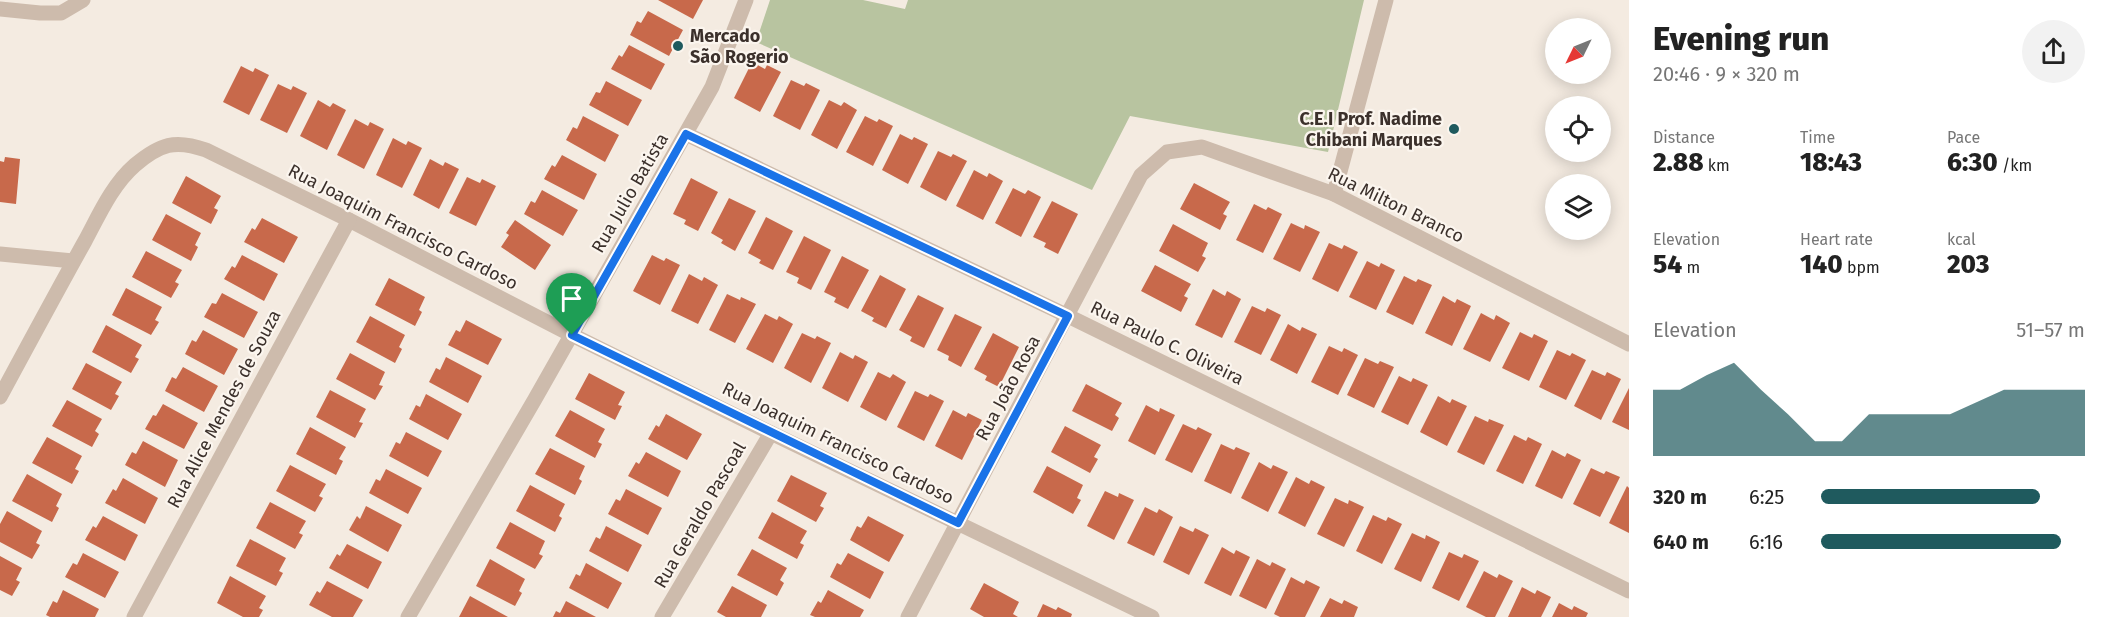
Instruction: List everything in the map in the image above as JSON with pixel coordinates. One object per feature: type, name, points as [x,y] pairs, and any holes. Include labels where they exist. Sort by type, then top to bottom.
[{"type":"street","points":[[0,9],[61,13],[83,0]]},
{"type":"street","name":"Rua Julio Batista","points":[[408,617],[572,335],[712,87],[746,0]]},
{"type":"street","points":[[1334,194],[1386,0]]},
{"type":"street","name":"Rua Paulo C. Oliveira","points":[[686,134],[1068,316],[1629,591]]},
{"type":"street","name":"Rua Joaquim Francisco Cardoso","points":[[0,397],[73,261],[119,182],[142,160],[170,145],[186,143],[206,150],[349,219],[572,335],[1152,617]]},
{"type":"street","name":"Rua Milton Branco","points":[[1141,175],[1167,152],[1202,147],[1334,194],[1629,344]]},
{"type":"street","name":"Rua João Rosa","points":[[908,617],[1141,175]]},
{"type":"street","name":"Rua Alice Mendes de Souza","points":[[134,617],[349,219]]},
{"type":"street","points":[[0,254],[73,261]]},
{"type":"street","name":"Rua Geraldo Pascoal","points":[[662,617],[771,433]]},
{"type":"green space","points":[[770,0],[863,0],[905,9],[908,0],[1364,0],[1328,152],[1130,116],[1092,190],[756,42]]},
{"type":"building","points":[[658,0],[703,0],[693,19]]},
{"type":"building","points":[[648,11],[683,30],[669,56],[630,35],[637,21],[641,23]]},
{"type":"building","points":[[629,45],[665,64],[651,90],[611,69],[619,55],[622,57]]},
{"type":"building","points":[[752,62],[765,69],[767,65],[781,72],[760,112],[734,98]]},
{"type":"building","points":[[241,66],[253,72],[255,68],[269,75],[249,115],[223,102]]},
{"type":"building","points":[[791,80],[804,86],[806,83],[820,90],[800,130],[773,116]]},
{"type":"building","points":[[606,81],[642,100],[628,126],[589,105],[596,92],[600,93]]},
{"type":"building","points":[[278,84],[291,90],[293,86],[307,93],[287,133],[260,120]]},
{"type":"building","points":[[318,100],[330,107],[333,103],[346,110],[327,150],[300,136]]},
{"type":"building","points":[[829,100],[841,106],[844,102],[857,110],[837,149],[811,135]]},
{"type":"building","points":[[583,116],[619,135],[605,162],[566,140],[573,127],[577,129]]},
{"type":"building","points":[[865,116],[877,122],[879,119],[893,126],[873,166],[846,152]]},
{"type":"building","points":[[355,119],[368,126],[370,122],[384,129],[364,169],[337,155]]},
{"type":"building","points":[[900,134],[912,140],[914,137],[928,144],[908,184],[882,170]]},
{"type":"building","points":[[393,138],[406,145],[408,141],[422,148],[402,188],[376,175]]},
{"type":"building","points":[[938,151],[951,157],[953,154],[967,161],[946,201],[920,187]]},
{"type":"building","points":[[562,155],[597,174],[584,200],[544,179],[552,165],[555,167]]},
{"type":"building","points":[[5,157],[20,159],[16,204],[0,202],[0,161],[4,162]]},
{"type":"building","points":[[430,159],[443,166],[445,162],[459,169],[439,209],[413,195]]},
{"type":"building","points":[[974,170],[987,177],[989,173],[1003,181],[983,220],[956,206]]},
{"type":"building","points":[[186,176],[221,196],[214,208],[218,210],[211,224],[172,203]]},
{"type":"building","points":[[467,177],[480,183],[482,179],[496,186],[476,226],[449,213]]},
{"type":"building","points":[[691,178],[718,192],[698,231],[684,224],[686,220],[673,214]]},
{"type":"building","points":[[1194,183],[1230,202],[1223,214],[1227,216],[1220,230],[1180,209]]},
{"type":"building","points":[[1013,188],[1025,194],[1028,190],[1041,197],[1021,237],[995,223]]},
{"type":"building","points":[[542,190],[578,210],[563,236],[524,214],[531,201],[535,203]]},
{"type":"building","points":[[729,198],[756,211],[735,251],[721,243],[723,240],[711,233]]},
{"type":"building","points":[[1052,201],[1078,214],[1058,254],[1044,247],[1046,243],[1033,237]]},
{"type":"building","points":[[1254,204],[1266,210],[1268,207],[1282,214],[1263,253],[1236,240]]},
{"type":"building","points":[[166,214],[201,233],[195,245],[198,247],[191,261],[152,240]]},
{"type":"building","points":[[766,217],[793,231],[773,270],[759,263],[761,260],[748,253]]},
{"type":"building","points":[[262,218],[298,237],[284,263],[244,242],[252,228],[255,230]]},
{"type":"building","points":[[515,220],[551,245],[535,270],[501,247],[509,235],[506,233]]},
{"type":"building","points":[[1291,223],[1304,229],[1305,225],[1320,232],[1300,272],[1273,259]]},
{"type":"building","points":[[1173,224],[1208,243],[1202,256],[1206,258],[1198,272],[1159,251]]},
{"type":"building","points":[[804,236],[831,250],[811,290],[797,283],[799,278],[786,272]]},
{"type":"building","points":[[1329,243],[1342,249],[1344,245],[1358,252],[1338,292],[1312,279]]},
{"type":"building","points":[[146,251],[182,270],[175,282],[179,284],[171,298],[132,277]]},
{"type":"building","points":[[242,255],[278,274],[264,301],[224,279],[232,266],[235,268]]},
{"type":"building","points":[[652,255],[664,261],[666,258],[680,265],[660,305],[633,291]]},
{"type":"building","points":[[842,256],[869,270],[848,309],[834,302],[836,298],[824,292]]},
{"type":"building","points":[[1367,261],[1379,267],[1381,263],[1395,270],[1376,310],[1349,297]]},
{"type":"building","points":[[1155,265],[1191,284],[1184,296],[1188,298],[1181,312],[1141,291]]},
{"type":"building","points":[[689,274],[702,281],[704,277],[718,285],[698,324],[671,311]]},
{"type":"building","points":[[880,275],[906,289],[886,328],[872,321],[874,318],[861,311]]},
{"type":"building","points":[[1404,276],[1416,282],[1418,279],[1432,285],[1413,325],[1386,312]]},
{"type":"building","points":[[389,278],[425,297],[419,310],[422,312],[415,326],[375,305]]},
{"type":"building","points":[[126,288],[162,307],[155,320],[159,322],[151,335],[112,315]]},
{"type":"building","points":[[1213,289],[1225,296],[1227,291],[1241,299],[1222,338],[1195,325]]},
{"type":"building","points":[[222,293],[258,312],[244,338],[204,317],[212,303],[216,304]]},
{"type":"building","points":[[727,294],[756,304],[735,343],[709,330]]},
{"type":"building","points":[[918,295],[944,308],[924,348],[910,341],[912,337],[899,330]]},
{"type":"building","points":[[1443,296],[1455,303],[1457,299],[1471,306],[1452,346],[1425,333]]},
{"type":"building","points":[[1252,306],[1265,312],[1267,308],[1281,315],[1261,355],[1234,342]]},
{"type":"building","points":[[1481,313],[1494,320],[1496,315],[1510,323],[1490,362],[1463,349]]},
{"type":"building","points":[[765,314],[777,320],[779,316],[793,324],[773,363],[746,349]]},
{"type":"building","points":[[955,314],[982,327],[961,367],[948,360],[949,356],[937,350]]},
{"type":"building","points":[[370,316],[405,335],[399,347],[402,349],[395,363],[356,342]]},
{"type":"building","points":[[466,320],[502,339],[488,365],[448,345],[456,330],[460,332]]},
{"type":"building","points":[[1288,324],[1300,331],[1302,327],[1317,334],[1297,374],[1270,360]]},
{"type":"building","points":[[106,325],[142,345],[135,357],[139,359],[131,373],[92,352]]},
{"type":"building","points":[[203,330],[238,349],[224,375],[185,354],[192,340],[196,342]]},
{"type":"building","points":[[1520,332],[1532,338],[1534,334],[1548,341],[1529,381],[1502,368]]},
{"type":"building","points":[[802,333],[815,339],[817,336],[831,343],[811,383],[784,368]]},
{"type":"building","points":[[993,333],[1019,347],[999,387],[985,380],[987,376],[974,369]]},
{"type":"building","points":[[1329,346],[1342,352],[1344,348],[1358,355],[1338,395],[1311,382]]},
{"type":"building","points":[[1557,350],[1570,356],[1572,353],[1586,360],[1566,400],[1539,387]]},
{"type":"building","points":[[840,352],[853,359],[855,355],[868,362],[848,402],[822,388]]},
{"type":"building","points":[[350,353],[385,372],[379,385],[383,386],[375,400],[336,379]]},
{"type":"building","points":[[446,357],[482,376],[468,403],[429,382],[436,368],[440,370]]},
{"type":"building","points":[[1365,358],[1378,364],[1380,361],[1394,367],[1374,408],[1347,395]]},
{"type":"building","points":[[86,363],[122,382],[115,394],[119,396],[111,410],[72,389]]},
{"type":"building","points":[[183,367],[218,386],[204,412],[165,391],[172,377],[176,379]]},
{"type":"building","points":[[1592,370],[1605,376],[1607,372],[1621,379],[1601,420],[1574,406]]},
{"type":"building","points":[[878,372],[890,378],[893,374],[906,382],[886,421],[860,407]]},
{"type":"building","points":[[589,373],[625,392],[618,405],[622,406],[615,420],[575,399]]},
{"type":"building","points":[[1399,376],[1411,382],[1413,378],[1428,385],[1408,425],[1381,412]]},
{"type":"building","points":[[1086,384],[1122,403],[1115,415],[1119,418],[1112,431],[1072,411]]},
{"type":"building","points":[[1629,388],[1629,430],[1612,422]]},
{"type":"building","points":[[330,390],[366,409],[359,422],[363,423],[355,438],[316,417]]},
{"type":"building","points":[[915,391],[928,397],[930,394],[944,401],[924,441],[897,427]]},
{"type":"building","points":[[426,394],[462,414],[448,440],[409,419],[416,405],[420,407]]},
{"type":"building","points":[[1438,396],[1450,403],[1452,399],[1467,406],[1447,446],[1420,432]]},
{"type":"building","points":[[67,400],[102,419],[95,431],[99,434],[92,447],[52,426]]},
{"type":"building","points":[[163,404],[198,423],[184,449],[145,429]]},
{"type":"building","points":[[1146,405],[1159,412],[1160,408],[1175,415],[1155,455],[1128,441]]},
{"type":"building","points":[[570,410],[605,429],[598,442],[602,444],[595,458],[555,436]]},
{"type":"building","points":[[953,410],[966,417],[968,413],[982,420],[962,460],[935,446]]},
{"type":"building","points":[[666,414],[702,434],[687,460],[648,439],[656,425],[659,427]]},
{"type":"building","points":[[1475,416],[1488,422],[1489,419],[1504,425],[1484,465],[1457,452]]},
{"type":"building","points":[[1183,424],[1196,430],[1198,427],[1212,434],[1192,473],[1165,460]]},
{"type":"building","points":[[1065,426],[1101,445],[1094,457],[1098,459],[1090,473],[1051,452]]},
{"type":"building","points":[[310,427],[346,447],[339,459],[343,461],[336,475],[296,454]]},
{"type":"building","points":[[406,432],[442,451],[428,477],[389,456],[396,442],[400,444]]},
{"type":"building","points":[[1514,435],[1526,441],[1528,437],[1542,444],[1523,484],[1496,471]]},
{"type":"building","points":[[47,437],[82,456],[75,469],[79,471],[72,484],[32,463]]},
{"type":"building","points":[[143,441],[178,460],[165,487],[125,465],[132,452],[136,454]]},
{"type":"building","points":[[1221,444],[1234,450],[1236,447],[1250,453],[1231,494],[1204,481]]},
{"type":"building","points":[[550,448],[585,466],[579,479],[582,481],[575,495],[535,474]]},
{"type":"building","points":[[1552,450],[1565,457],[1567,453],[1581,460],[1562,499],[1535,486]]},
{"type":"building","points":[[646,452],[681,471],[668,497],[628,476],[636,462],[639,464]]},
{"type":"building","points":[[1259,462],[1271,469],[1273,465],[1288,472],[1268,512],[1241,498]]},
{"type":"building","points":[[290,465],[326,484],[319,496],[323,498],[315,512],[276,491]]},
{"type":"building","points":[[1047,466],[1083,485],[1077,498],[1081,500],[1073,514],[1033,492]]},
{"type":"building","points":[[1591,468],[1604,474],[1606,471],[1620,477],[1600,517],[1573,504]]},
{"type":"building","points":[[386,469],[422,488],[408,514],[369,493],[376,479],[380,481]]},
{"type":"building","points":[[27,474],[62,494],[56,506],[59,508],[52,522],[12,501]]},
{"type":"building","points":[[791,475],[827,493],[820,506],[824,508],[816,522],[777,501]]},
{"type":"building","points":[[1296,477],[1309,484],[1311,480],[1325,487],[1305,527],[1278,513]]},
{"type":"building","points":[[123,478],[158,498],[145,524],[105,503],[113,489],[116,491]]},
{"type":"building","points":[[530,485],[565,504],[559,516],[562,518],[555,532],[516,511]]},
{"type":"building","points":[[1627,486],[1629,488],[1629,533],[1609,523]]},
{"type":"building","points":[[626,489],[662,508],[648,535],[608,514],[616,499],[620,501]]},
{"type":"building","points":[[1105,491],[1118,497],[1119,493],[1134,500],[1114,540],[1087,526]]},
{"type":"building","points":[[1335,498],[1348,504],[1349,500],[1364,507],[1344,547],[1317,534]]},
{"type":"building","points":[[270,502],[306,521],[299,533],[303,535],[295,549],[256,528]]},
{"type":"building","points":[[366,506],[402,525],[388,552],[349,530],[357,516],[360,519]]},
{"type":"building","points":[[1145,507],[1157,513],[1159,509],[1173,517],[1154,556],[1127,543]]},
{"type":"building","points":[[7,511],[42,531],[36,543],[40,545],[32,559],[0,542],[0,524]]},
{"type":"building","points":[[772,512],[807,531],[800,543],[804,545],[797,559],[758,538]]},
{"type":"building","points":[[1373,515],[1386,521],[1388,517],[1402,524],[1382,564],[1356,551]]},
{"type":"building","points":[[103,516],[138,535],[125,561],[85,540],[93,526],[96,528]]},
{"type":"building","points":[[868,516],[904,535],[889,562],[850,540],[857,526],[861,528]]},
{"type":"building","points":[[510,522],[545,541],[539,554],[543,556],[535,569],[496,548]]},
{"type":"building","points":[[606,526],[642,545],[628,572],[589,551],[596,537],[600,539]]},
{"type":"building","points":[[1180,526],[1193,532],[1195,528],[1209,535],[1189,575],[1163,562]]},
{"type":"building","points":[[1412,533],[1425,539],[1426,535],[1440,542],[1421,582],[1394,569]]},
{"type":"building","points":[[250,539],[286,558],[279,571],[283,573],[276,586],[236,566]]},
{"type":"building","points":[[347,544],[382,562],[368,589],[329,568],[337,554],[340,556]]},
{"type":"building","points":[[1222,547],[1234,554],[1236,550],[1250,557],[1231,596],[1204,583]]},
{"type":"building","points":[[752,549],[787,568],[780,580],[784,583],[777,596],[737,575]]},
{"type":"building","points":[[1449,552],[1462,558],[1464,554],[1479,561],[1459,601],[1432,588]]},
{"type":"building","points":[[83,553],[119,572],[105,598],[65,577],[73,563],[77,565]]},
{"type":"building","points":[[848,553],[884,572],[870,599],[830,577],[837,563],[841,565]]},
{"type":"building","points":[[0,556],[22,568],[16,580],[20,582],[12,596],[0,590]]},
{"type":"building","points":[[490,559],[525,579],[519,591],[522,593],[515,606],[476,586]]},
{"type":"building","points":[[1257,559],[1270,566],[1272,562],[1286,569],[1266,609],[1239,596]]},
{"type":"building","points":[[586,563],[622,583],[608,609],[569,588],[576,574],[580,576]]},
{"type":"building","points":[[1484,571],[1497,578],[1499,574],[1513,581],[1495,617],[1486,617],[1466,607]]},
{"type":"building","points":[[230,576],[266,596],[259,608],[263,610],[259,617],[243,617],[217,603]]},
{"type":"building","points":[[1291,577],[1304,584],[1306,580],[1320,587],[1305,617],[1280,617],[1274,614]]},
{"type":"building","points":[[327,581],[363,600],[353,617],[332,617],[309,605],[317,591],[320,593]]},
{"type":"building","points":[[984,583],[1019,602],[1013,614],[1018,617],[984,617],[970,609]]},
{"type":"building","points":[[732,586],[767,605],[761,617],[726,617],[717,612]]},
{"type":"building","points":[[1522,587],[1535,594],[1537,590],[1551,597],[1541,617],[1508,617]]},
{"type":"building","points":[[63,590],[99,609],[95,617],[50,617],[46,615],[53,601],[57,603]]},
{"type":"building","points":[[828,590],[864,610],[860,617],[810,615],[818,601],[821,603]]},
{"type":"building","points":[[470,596],[508,617],[459,617]]},
{"type":"building","points":[[1330,598],[1342,604],[1344,600],[1358,607],[1354,617],[1320,617]]},
{"type":"building","points":[[566,601],[596,617],[553,617],[556,611],[560,613]]},
{"type":"building","points":[[1559,603],[1572,610],[1574,606],[1588,613],[1586,617],[1552,617]]},
{"type":"building","points":[[1043,604],[1056,610],[1058,607],[1072,614],[1071,617],[1037,617]]},
{"type":"place","name":"Mercado São Rogerio","points":[[678,46]]},
{"type":"place","name":"C.E.I Prof. Nadime Chibani Marques","points":[[1454,129]]},
{"type":"route","points":[[686,134],[1068,316],[958,523],[572,335],[686,134]]}]
